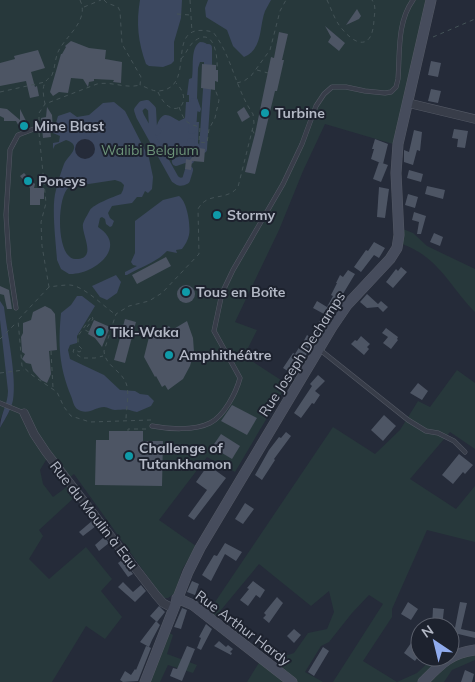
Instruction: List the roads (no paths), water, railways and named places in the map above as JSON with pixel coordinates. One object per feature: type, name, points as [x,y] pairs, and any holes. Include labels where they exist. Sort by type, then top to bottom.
[{"type":"street","name":"Rue Joseph Dechamps","points":[[145,682],[177,598],[200,548],[347,305],[390,259],[396,248],[399,235],[396,173],[398,144],[431,0]]},
{"type":"street","points":[[408,102],[475,119]]},
{"type":"street","name":"Rue du Moulin à Eau","points":[[22,412],[46,452],[156,595],[163,603],[174,609]]},
{"type":"street","name":"Rue Arthur Hardy","points":[[177,598],[193,605],[292,682]]},
{"type":"street","points":[[424,682],[446,660],[456,654],[475,650]]},
{"type":"lane","points":[[152,426],[185,428],[210,423],[217,418],[237,388],[240,378],[214,331],[222,292],[283,184],[302,144],[316,106],[324,94],[332,87],[346,86],[365,91],[385,93],[391,92],[396,88],[402,21],[406,9],[413,0]]},
{"type":"lane","points":[[16,308],[9,262],[6,216],[10,150],[18,136],[39,127]]},
{"type":"lane","points":[[319,349],[408,420],[426,431],[438,433],[454,442],[465,452]]},
{"type":"lane","points":[[2,403],[22,412]]},
{"type":"water","points":[[140,0],[182,0],[181,18],[174,42],[174,61],[171,64],[163,67],[146,64],[138,32]]},
{"type":"water","points":[[208,0],[271,0],[263,17],[257,43],[250,53],[244,57],[233,46],[227,30],[206,17],[205,8]]},
{"type":"water","points":[[200,42],[208,45],[211,52],[210,58],[207,58],[206,62],[200,62],[198,68],[197,98],[201,109],[200,112],[192,110],[190,122],[199,122],[199,149],[167,156],[161,153],[158,155],[157,153],[162,150],[161,146],[148,128],[152,122],[154,125],[157,125],[161,117],[166,115],[179,121],[185,118],[186,102],[189,102],[189,95],[187,95],[189,79],[192,78],[194,53]]},
{"type":"water","points":[[114,102],[125,111],[149,158],[153,177],[152,189],[148,193],[145,191],[142,197],[137,197],[132,203],[112,206],[108,213],[114,221],[112,226],[110,227],[106,224],[105,219],[102,217],[100,218],[98,227],[107,235],[110,243],[109,251],[105,258],[97,265],[79,273],[69,274],[61,269],[57,260],[54,205],[62,170],[73,151],[74,145],[66,140],[55,145],[53,149],[53,143],[59,142],[60,136],[53,133],[53,128],[58,116],[70,112],[77,117],[89,115],[103,103]],"holes":[[[115,180],[124,185],[121,194],[95,205],[84,221],[83,228],[87,245],[86,255],[83,258],[76,259],[69,257],[65,250],[60,227],[62,203],[69,187]]]},
{"type":"water","points":[[179,196],[188,214],[189,226],[189,237],[182,249],[176,250],[177,253],[167,251],[153,262],[125,275],[125,272],[137,266],[131,262],[135,253],[135,221],[163,200]]},
{"type":"water","points":[[116,275],[121,282],[117,293],[107,300],[100,297],[92,286]]},
{"type":"water","points":[[77,296],[82,296],[95,306],[77,336],[77,343],[70,345],[68,350],[70,359],[104,375],[120,390],[135,391],[148,395],[154,401],[151,406],[137,412],[104,407],[84,412],[75,407],[62,365],[60,335],[61,313],[71,305]]},
{"type":"water","points":[[0,301],[4,307],[13,367],[14,390],[11,407],[0,428],[8,391],[0,320]]},
{"type":"waterway","points":[[208,48],[208,64]]},
{"type":"waterway","points":[[203,149],[207,89]]},
{"type":"waterway","points":[[192,130],[194,102]]},
{"type":"waterway","points":[[157,131],[153,128],[152,109],[147,104],[142,105],[138,110],[140,116],[175,179],[183,182],[186,180],[189,170]]},
{"type":"waterway","points":[[190,160],[191,142]]},
{"type":"waterway","points":[[176,162],[193,156]]},
{"type":"place","name":"Turbine","points":[[265,113]]},
{"type":"place","name":"Mine Blast","points":[[24,126]]},
{"type":"place","name":"Poneys","points":[[28,181]]},
{"type":"place","name":"Stormy","points":[[217,215]]},
{"type":"place","name":"Tous en Boîte","points":[[186,292]]},
{"type":"place","name":"Tiki-Waka","points":[[100,332]]},
{"type":"place","name":"Amphithéâtre","points":[[169,355]]},
{"type":"place","name":"Challenge of Tutankhamon","points":[[129,456]]},
{"type":"park label","name":"Walibi Belgium","points":[[150,150]]}]
